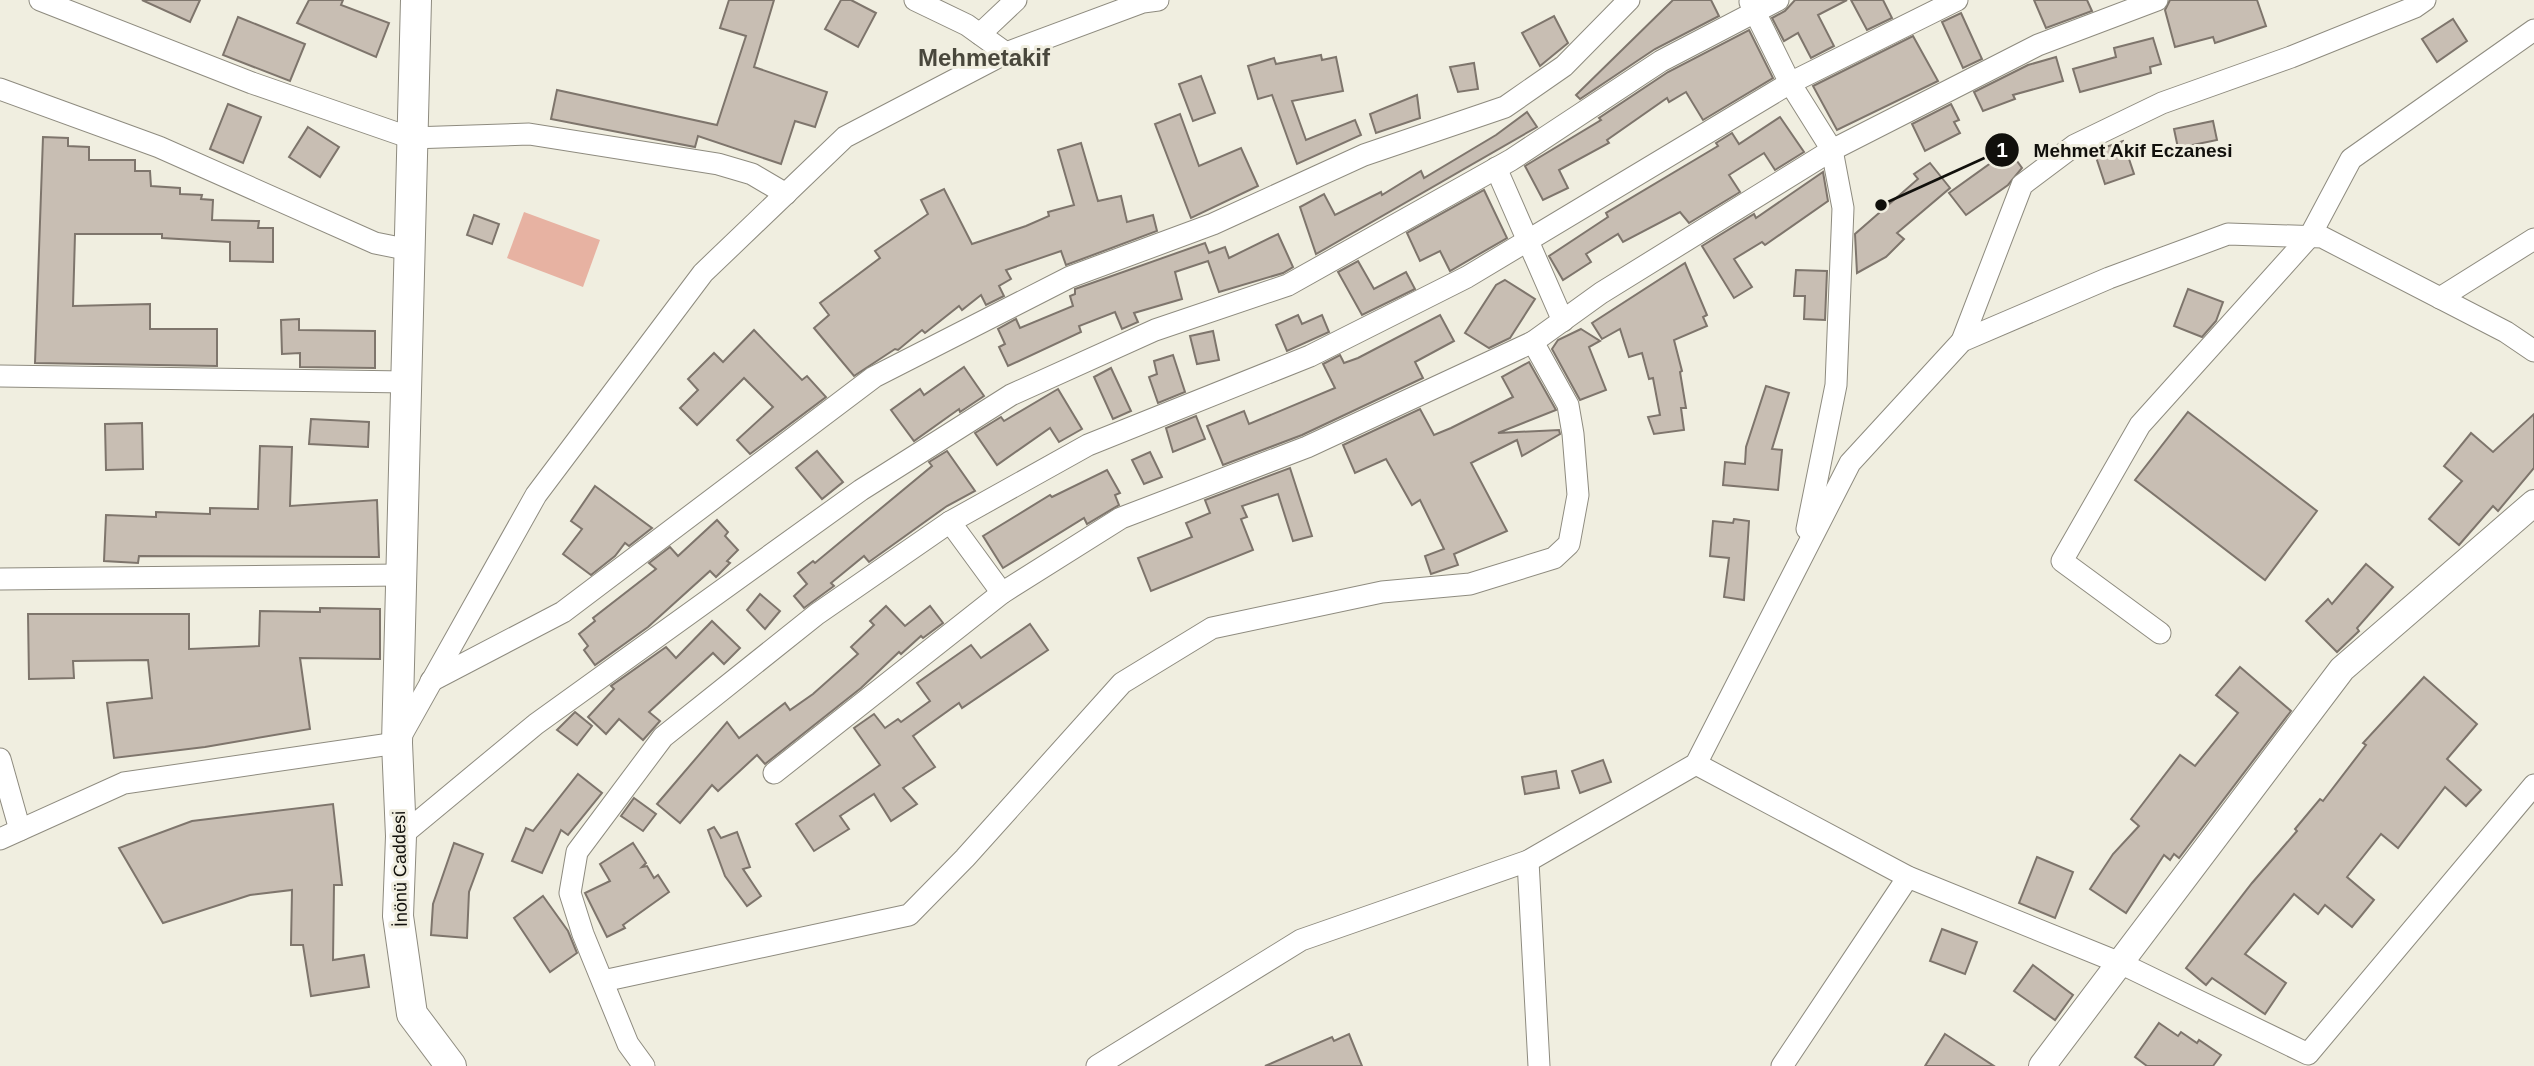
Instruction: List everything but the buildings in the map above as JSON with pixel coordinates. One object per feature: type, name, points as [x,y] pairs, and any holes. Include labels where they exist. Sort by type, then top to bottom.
[{"type":"main road","name":"İnönü Caddesi","points":[[416,0],[397,743],[401,836],[398,916],[412,1014],[451,1066]]},
{"type":"street","points":[[40,0],[252,83],[411,138],[529,134],[719,164],[752,174],[786,194]]},
{"type":"street","points":[[915,0],[980,34],[1006,53]]},
{"type":"street","points":[[980,34],[1016,0]]},
{"type":"street","points":[[0,839],[124,783],[397,743],[536,495],[703,273],[845,137],[1006,53],[1143,2],[1158,0]]},
{"type":"street","points":[[431,681],[563,612],[874,377],[1070,277],[1213,224],[1364,155],[1505,107],[1564,66],[1629,0]]},
{"type":"street","points":[[401,836],[536,724],[861,490],[1011,395],[1155,330],[1288,285],[1496,168],[1661,61],[1752,6],[1778,0]]},
{"type":"street","points":[[644,1066],[628,1044],[583,934],[570,893],[577,852],[663,737],[817,614],[950,522],[1088,445],[1310,356],[1467,277],[1790,83],[1957,0]]},
{"type":"street","points":[[774,773],[1002,593],[1121,518],[1307,447],[1533,342],[1601,293],[1832,150],[2038,46],[2157,0]]},
{"type":"street","points":[[1097,1066],[1301,940],[1528,861],[1696,764],[1803,550],[1850,463],[1962,341],[2022,185],[2075,145],[2162,103],[2291,57],[2415,7],[2425,0]]},
{"type":"street","points":[[1752,6],[1790,83],[1832,150],[1843,208],[1842,292],[1836,384],[1803,550]]},
{"type":"street","points":[[2160,634],[2062,561],[2140,425],[2310,236],[2351,159],[2534,30]]},
{"type":"street","points":[[0,89],[159,146],[375,243],[410,250]]},
{"type":"street","points":[[1496,168],[1526,242],[1563,321]]},
{"type":"street","points":[[1962,341],[2109,278],[2228,234],[2322,237],[2506,332],[2534,351]]},
{"type":"street","points":[[2440,298],[2534,239]]},
{"type":"street","points":[[603,981],[909,915],[1122,683],[1212,628],[1382,592],[1469,584],[1554,558],[1569,544],[1578,495],[1573,433],[1568,405],[1533,342]]},
{"type":"street","points":[[0,376],[406,382]]},
{"type":"street","points":[[2042,1066],[2342,669],[2534,503]]},
{"type":"street","points":[[950,522],[1002,593]]},
{"type":"street","points":[[0,579],[401,575]]},
{"type":"street","points":[[0,759],[20,830]]},
{"type":"street","points":[[1696,764],[1908,877],[2120,963],[2308,1054],[2534,785]]},
{"type":"street","points":[[1528,861],[1539,1066]]},
{"type":"street","points":[[1782,1066],[1908,877]]},
{"type":"shaded area","points":[[524,212],[600,240],[583,287],[507,258]]},
{"type":"place","name":"Mehmet Akif Eczanesi","points":[[1881,205]]},
{"type":"district","name":"Mehmetakif","points":[[984,57]]}]
